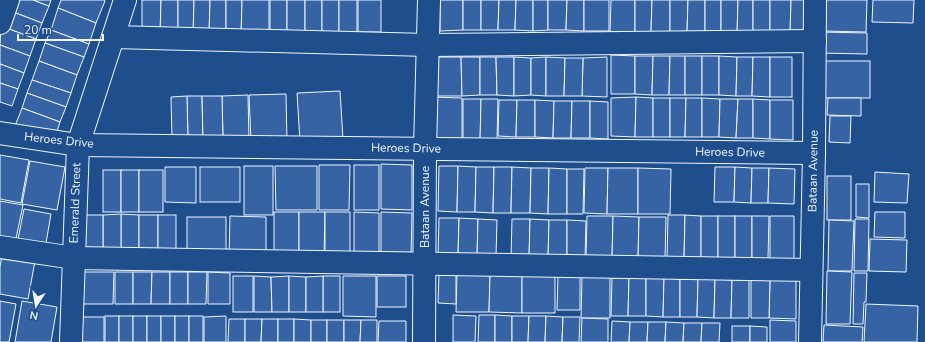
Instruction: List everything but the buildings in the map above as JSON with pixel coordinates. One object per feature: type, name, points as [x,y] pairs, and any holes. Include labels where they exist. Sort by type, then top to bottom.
[{"type":"street","points":[[0,22],[8,0]]},
{"type":"street","name":"Emerald Street","points":[[71,342],[78,145],[125,0]]},
{"type":"street","name":"Bataan Avenue","points":[[424,342],[425,148],[429,0]]},
{"type":"street","name":"Bataan Avenue","points":[[810,342],[814,153],[815,0]]},
{"type":"street","points":[[113,37],[428,45],[815,41]]},
{"type":"street","name":"Heroes Drive","points":[[0,133],[78,145],[814,153]]},
{"type":"street","points":[[0,247],[74,258],[811,270]]}]
